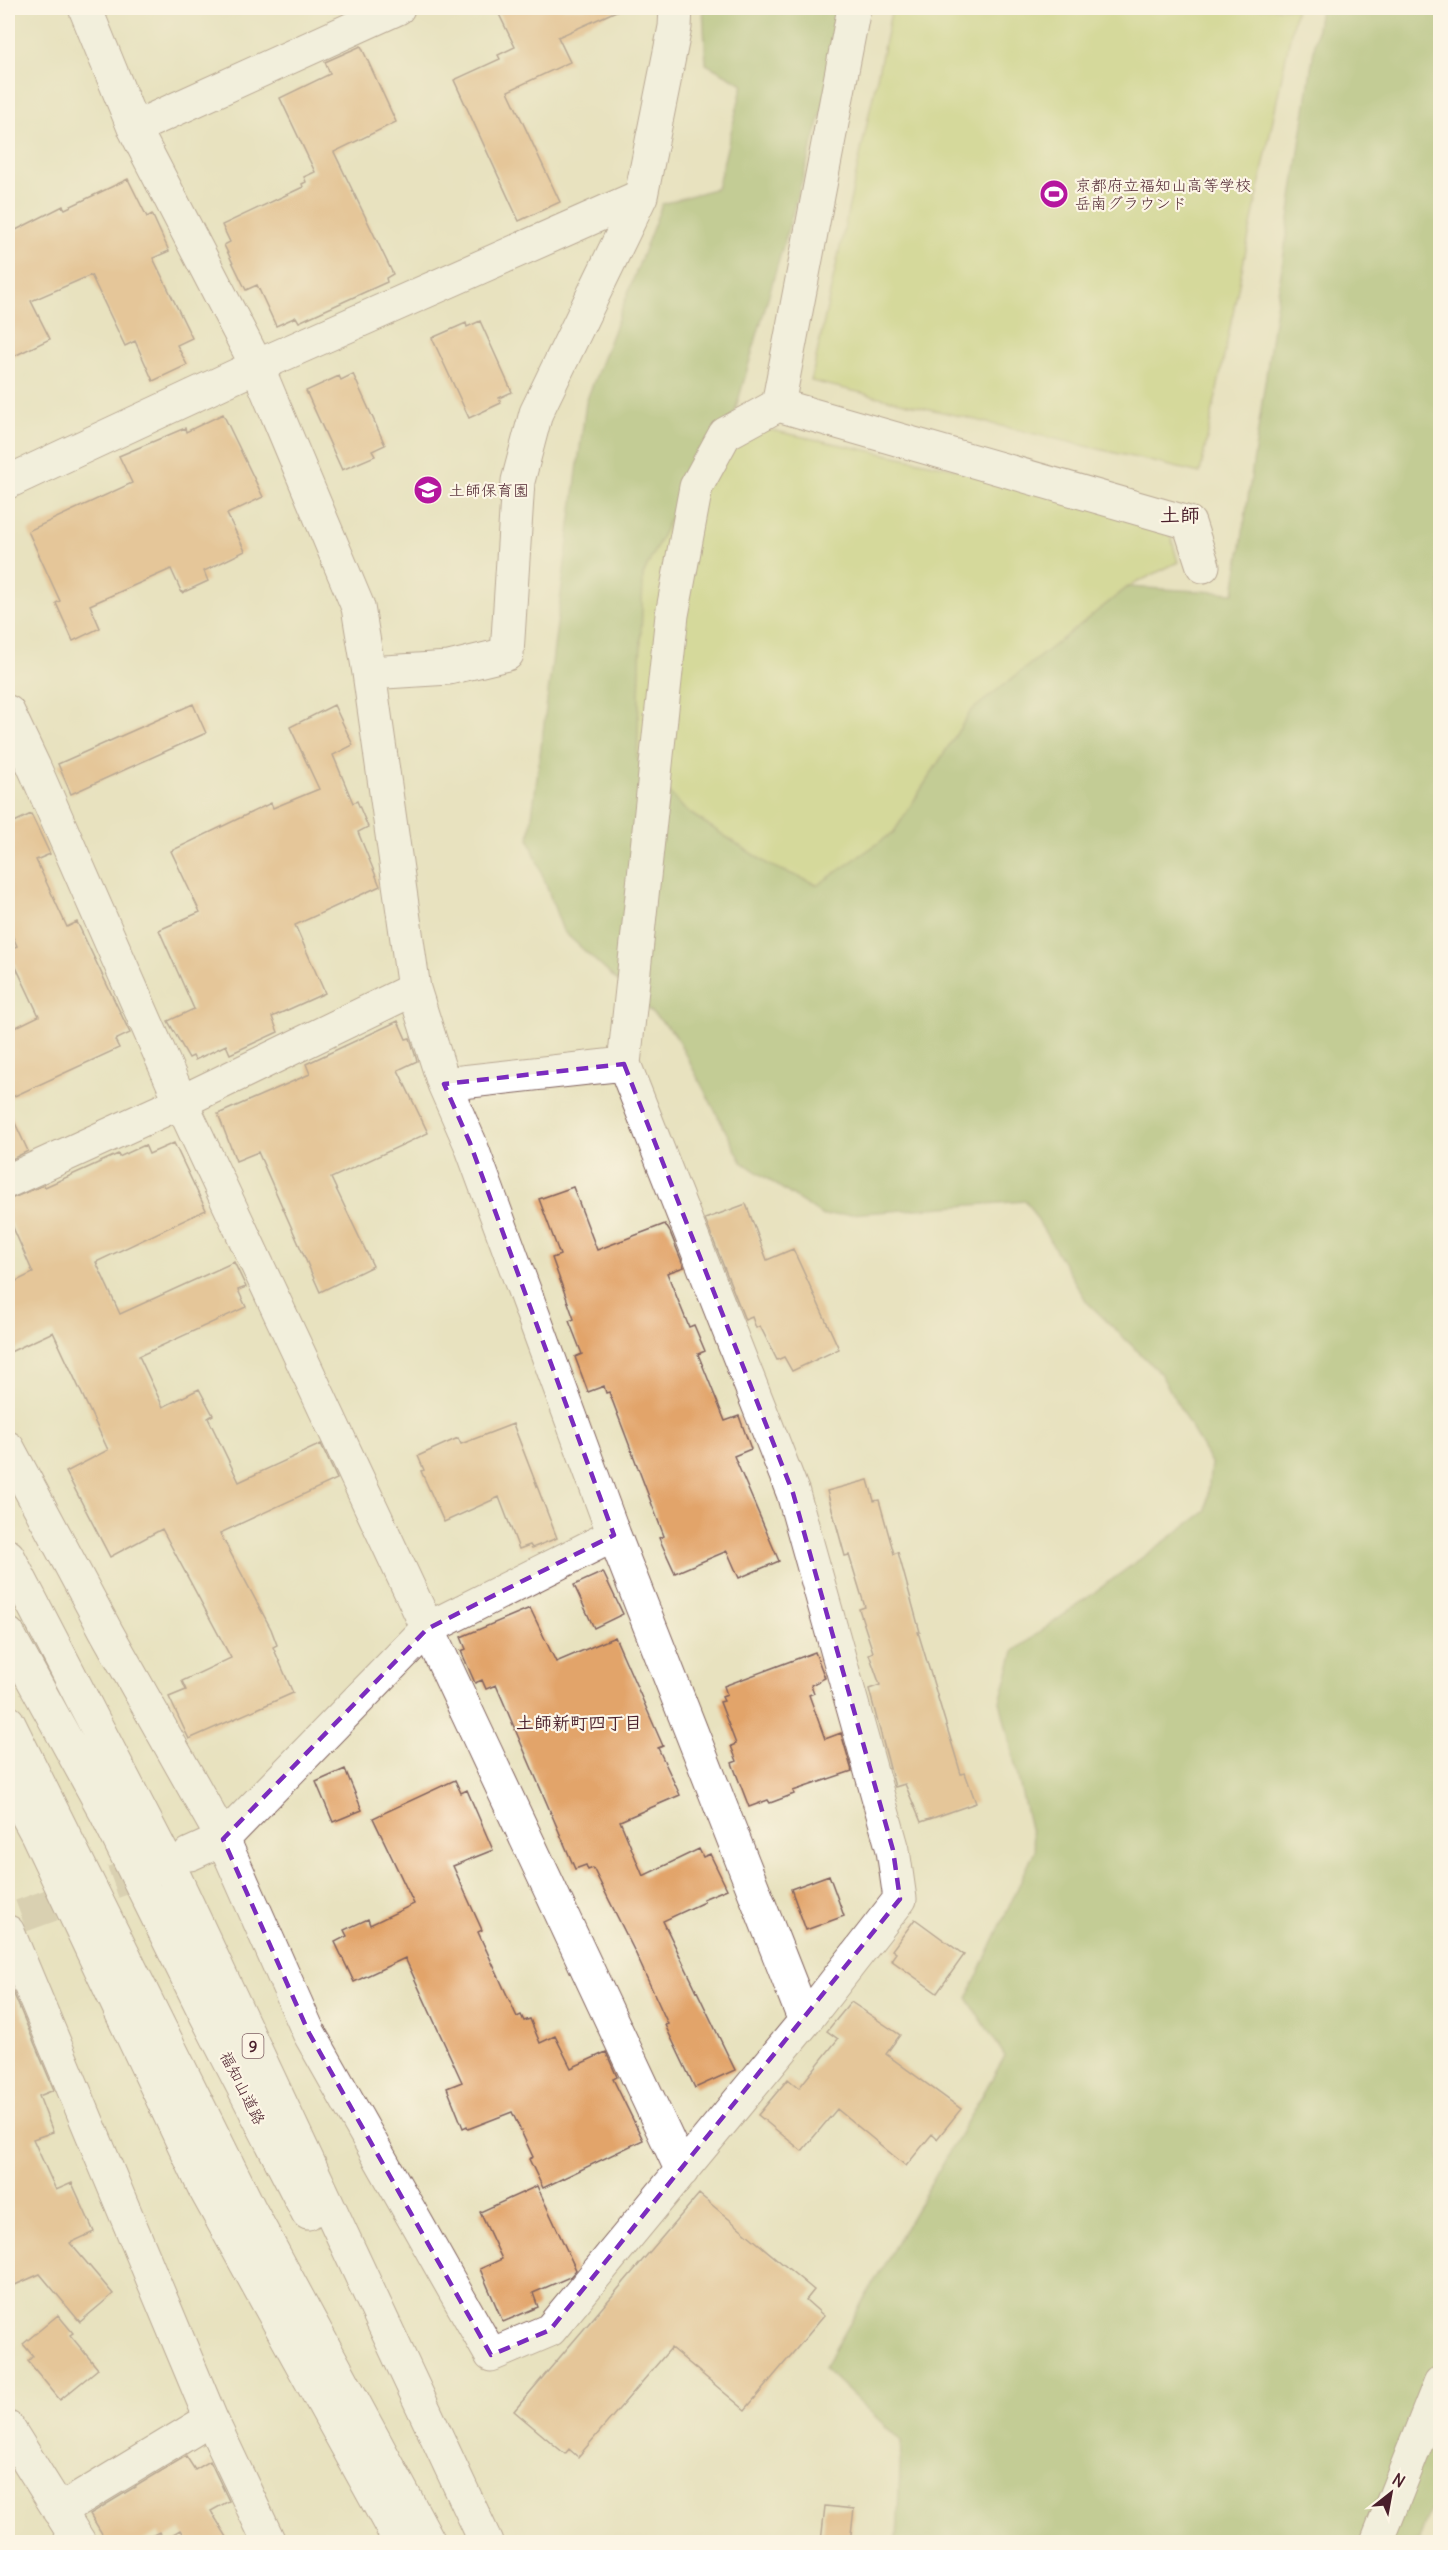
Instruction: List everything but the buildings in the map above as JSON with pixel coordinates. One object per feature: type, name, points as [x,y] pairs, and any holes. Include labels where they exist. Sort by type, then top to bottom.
[{"type":"main road","points":[[85,8],[134,128],[257,366],[358,607],[414,989],[444,1084],[470,1143],[614,1535],[805,2021]]},
{"type":"main road","points":[[134,128],[398,8]]},
{"type":"main road","points":[[369,673],[449,668],[507,654],[518,481],[536,413],[641,196],[675,27],[676,8]]},
{"type":"main road","points":[[778,405],[854,8]]},
{"type":"main road","points":[[8,482],[257,366],[641,196]]},
{"type":"main road","points":[[8,1448],[107,1633],[223,1839],[309,2033],[491,2355],[550,2330],[805,2021],[900,1899],[893,1850],[792,1493],[624,1064],[672,615],[696,487],[725,434],[778,405],[1189,523],[1203,566]]},
{"type":"main road","points":[[8,712],[181,1102],[682,2171]]},
{"type":"main road","points":[[8,1181],[181,1102],[414,989]]},
{"type":"main road","points":[[444,1084],[624,1064]]},
{"type":"main road","points":[[190,1854],[223,1839],[427,1629],[614,1535]]},
{"type":"main road","name":"9","points":[[8,1556],[175,1878],[486,2542]]},
{"type":"main road","name":"福知山道路","points":[[9,1638],[105,1811],[206,2015],[480,2542]]},
{"type":"main road","points":[[8,1722],[249,2208],[429,2542]]},
{"type":"main road","points":[[8,1780],[37,1834],[204,2187],[400,2542]]},
{"type":"main road","points":[[12,1923],[211,2419],[269,2542]]},
{"type":"main road","points":[[1377,2542],[1440,2383]]},
{"type":"main road","points":[[58,2511],[211,2419]]},
{"type":"main road","points":[[8,2428],[79,2542]]},
{"type":"highlighted area","points":[[624,1064],[793,1493],[893,1850],[900,1899],[550,2330],[491,2355],[309,2033],[223,1839],[427,1629],[614,1535],[470,1143],[444,1084]]},
{"type":"green space","points":[[703,8],[852,8],[732,422],[693,471],[643,575],[637,758],[685,810],[769,865],[818,885],[894,832],[971,711],[1128,587],[1234,593],[1320,8],[1440,8],[1440,2482],[1418,2542],[897,2542],[901,2441],[824,2368],[1005,2056],[967,1998],[1035,1850],[1000,1701],[1014,1651],[1206,1511],[1211,1463],[1160,1373],[1087,1302],[1026,1201],[823,1216],[742,1162],[674,1033],[563,931],[529,839],[586,402],[662,204],[717,188],[743,84],[706,64]]},
{"type":"green space","name":"京都府立福知山高等学校 岳南グラウンド","points":[[892,8],[1296,8],[1200,473],[811,381]]},
{"type":"green space","points":[[732,422],[1164,512],[1178,562],[1128,587],[971,711],[894,832],[818,885],[769,865],[685,810],[637,758],[643,575],[693,471]]},
{"type":"tunnel","points":[[21,1916],[163,1864]]},
{"type":"place","name":"京都府立福知山高等学校 岳南グラウンド","points":[[1054,194]]},
{"type":"place","name":"土師保育園","points":[[428,490]]},
{"type":"district","name":"土師","points":[[1180,514]]},
{"type":"district","name":"土師新町四丁目","points":[[579,1722]]}]
